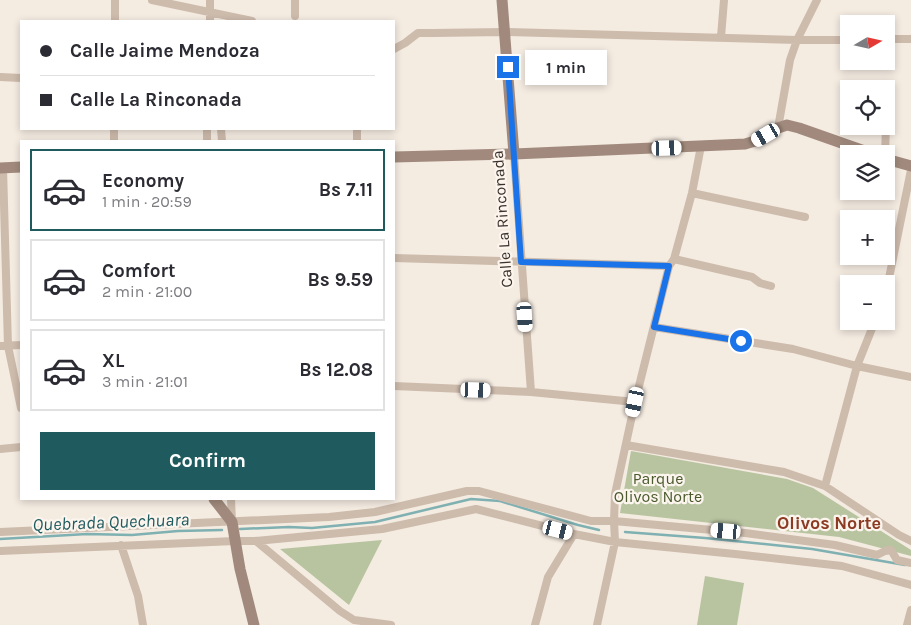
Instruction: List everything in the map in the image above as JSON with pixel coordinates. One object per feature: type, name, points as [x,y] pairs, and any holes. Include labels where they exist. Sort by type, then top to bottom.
[{"type":"main road","name":"Calle La Rinconada","points":[[502,0],[514,154]]},
{"type":"main road","points":[[395,157],[746,144],[755,142],[778,128],[788,125],[847,145]]},
{"type":"main road","points":[[895,161],[911,166]]},
{"type":"main road","points":[[2,168],[20,167]]},
{"type":"main road","points":[[215,500],[232,522],[240,569],[254,625]]},
{"type":"street","points":[[115,0],[115,20]]},
{"type":"street","points":[[152,0],[247,20]]},
{"type":"street","points":[[201,0],[202,10]]},
{"type":"street","points":[[210,0],[210,20]]},
{"type":"street","points":[[295,0],[295,16]]},
{"type":"street","points":[[721,37],[724,0]]},
{"type":"street","points":[[778,128],[790,60],[797,40],[817,0]]},
{"type":"street","points":[[395,49],[405,44],[418,33],[505,32],[840,40]]},
{"type":"street","points":[[895,39],[911,39]]},
{"type":"street","points":[[0,77],[20,78]]},
{"type":"street","points":[[597,625],[615,542],[615,494],[635,402],[671,262],[692,193],[701,146]]},
{"type":"street","name":"Calle La Rinconada","points":[[514,154],[531,392]]},
{"type":"street","points":[[2,168],[4,346],[20,404]]},
{"type":"street","points":[[890,275],[911,170]]},
{"type":"street","points":[[692,193],[805,217]]},
{"type":"street","points":[[395,258],[521,262],[671,262],[752,277],[760,283],[772,286]]},
{"type":"street","points":[[654,327],[793,349],[857,366],[911,377]]},
{"type":"street","points":[[825,486],[857,366],[871,330]]},
{"type":"street","points":[[4,346],[20,346]]},
{"type":"street","points":[[395,386],[531,392],[635,402]]},
{"type":"street","points":[[626,446],[784,472],[825,486],[911,542]]},
{"type":"street","points":[[0,449],[20,447]]},
{"type":"street","points":[[0,532],[328,517],[375,512],[467,491],[479,491],[591,521],[614,521],[745,532],[835,545],[877,555],[891,550],[897,560],[911,562]]},
{"type":"street","points":[[231,500],[232,522]]},
{"type":"street","points":[[390,500],[392,509]]},
{"type":"street","points":[[0,551],[256,541],[382,529],[476,509],[574,534],[615,542],[842,566],[911,586]]},
{"type":"street","points":[[535,625],[548,577],[574,534]]},
{"type":"street","points":[[256,541],[347,616],[354,620],[391,625]]},
{"type":"street","points":[[121,545],[138,596],[143,625]]},
{"type":"street","points":[[907,625],[911,610]]},
{"type":"green space","name":"Parque Olivos Norte","points":[[631,451],[787,479],[813,488],[911,550],[911,556],[839,537],[620,513]]},
{"type":"green space","points":[[382,540],[349,605],[280,549]]},
{"type":"green space","points":[[705,576],[744,583],[737,625],[697,625]]},
{"type":"waterway","name":"Quebrada Quechuara","points":[[240,529],[312,528],[375,522],[471,499],[500,501],[599,530]]},
{"type":"waterway","name":"Quebrada Quechuara","points":[[0,539],[222,530]]},
{"type":"waterway","name":"Quebrada Quechuara","points":[[625,532],[812,549],[905,565]]},
{"type":"district","name":"Olivos Norte","points":[[829,523]]},
{"type":"route","points":[[508,67],[521,262],[669,266],[654,327],[741,341]]}]
